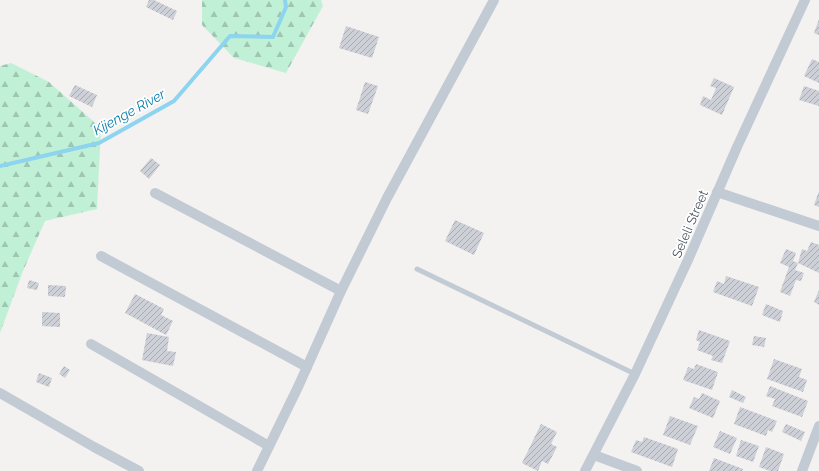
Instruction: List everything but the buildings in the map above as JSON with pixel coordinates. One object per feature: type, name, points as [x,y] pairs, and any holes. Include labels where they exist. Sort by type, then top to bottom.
[{"type":"street","points":[[258,471],[341,291],[387,198],[494,0]]},
{"type":"street","name":"Seleli Street","points":[[585,471],[635,374],[805,0]]},
{"type":"street","points":[[717,192],[819,226]]},
{"type":"street","points":[[155,194],[341,291]]},
{"type":"street","points":[[101,256],[307,367]]},
{"type":"street","points":[[91,344],[269,446]]},
{"type":"street","points":[[0,393],[139,471]]},
{"type":"street","points":[[802,471],[819,426]]},
{"type":"street","points":[[594,455],[637,471]]},
{"type":"lane","points":[[417,269],[635,374]]},
{"type":"green space","points":[[202,0],[321,0],[323,6],[286,73],[234,58],[202,25]]},
{"type":"green space","points":[[11,63],[49,82],[101,128],[97,209],[45,221],[23,271],[0,333],[0,66]]},
{"type":"waterway","name":"Kijenge River","points":[[0,166],[99,143],[174,101],[230,36],[273,37],[286,7],[285,0]]}]
